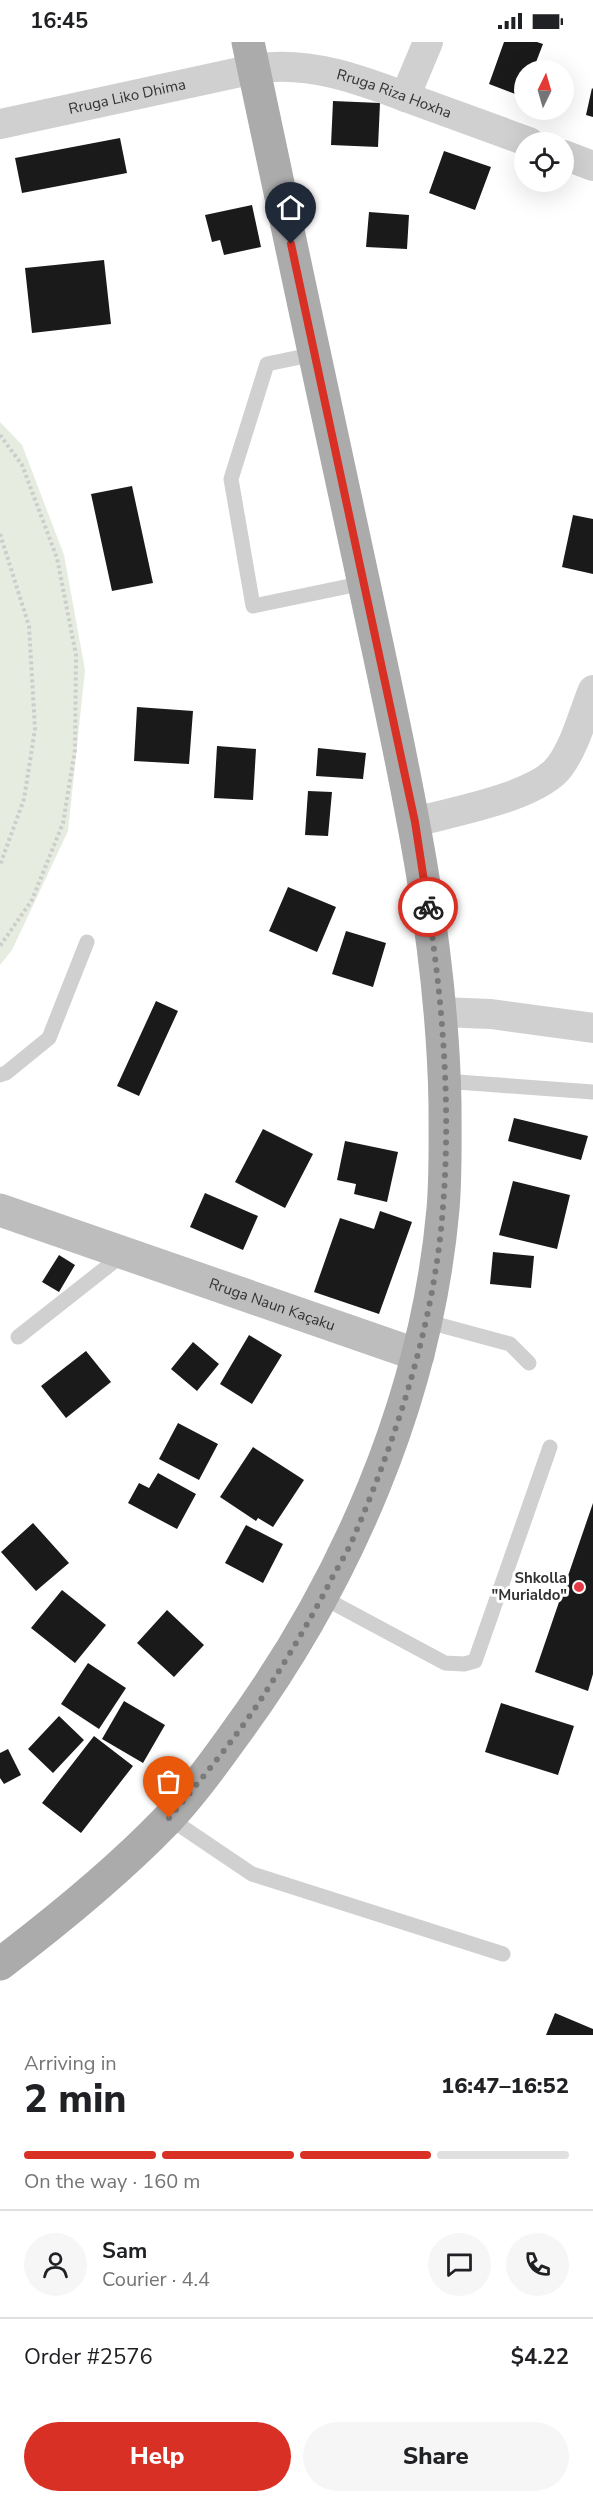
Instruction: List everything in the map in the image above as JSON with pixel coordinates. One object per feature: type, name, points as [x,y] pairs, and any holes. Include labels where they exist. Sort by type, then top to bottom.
[{"type":"main road","points":[[0,1964],[70,1909],[169,1818],[212,1766],[264,1695],[355,1536],[388,1449],[418,1355],[433,1286],[443,1208],[444,1081],[436,961],[415,822],[251,56]]},
{"type":"street","points":[[405,97],[428,42]]},
{"type":"street","name":"Rruga Riza Hoxha","points":[[251,56],[349,78],[514,137]]},
{"type":"street","name":"Rruga Liko Dhima","points":[[0,124],[251,56]]},
{"type":"street","points":[[574,159],[593,166]]},
{"type":"street","points":[[415,822],[504,798],[546,779],[559,768],[569,750],[593,690]]},
{"type":"street","points":[[440,1012],[491,1014],[593,1028]]},
{"type":"street","name":"Rruga Naun Kaçaku","points":[[0,1210],[418,1355]]},
{"type":"lane","points":[[315,354],[267,364],[231,479],[253,606],[364,583]]},
{"type":"lane","points":[[0,1075],[6,1073],[50,1038],[87,942]]},
{"type":"lane","points":[[444,1081],[593,1092]]},
{"type":"lane","points":[[18,1337],[126,1252]]},
{"type":"lane","points":[[425,1321],[510,1344],[529,1362]]},
{"type":"lane","points":[[322,1597],[445,1663],[464,1664],[475,1660],[550,1447]]},
{"type":"lane","points":[[169,1818],[252,1874],[503,1954]]},
{"type":"path","points":[[0,435],[21,465],[57,558],[76,655],[75,750],[63,823],[32,900],[0,946]]},
{"type":"path","points":[[0,534],[29,626],[35,729],[24,799],[0,865]]},
{"type":"shaded area","points":[[0,422],[22,445],[64,555],[85,670],[68,831],[12,950],[0,965]]},
{"type":"building","points":[[504,42],[543,44],[537,60],[514,60],[514,94],[489,84]]},
{"type":"building","points":[[593,89],[593,117],[586,115]]},
{"type":"building","points":[[333,101],[380,103],[378,147],[331,145]]},
{"type":"building","points":[[120,138],[127,173],[22,193],[15,158]]},
{"type":"building","points":[[444,151],[491,167],[475,210],[429,193]]},
{"type":"building","points":[[252,205],[261,247],[224,255],[220,240],[212,242],[205,215]]},
{"type":"building","points":[[369,212],[409,215],[407,249],[366,247]]},
{"type":"building","points":[[104,260],[111,324],[32,333],[25,268]]},
{"type":"building","points":[[132,486],[153,583],[112,591],[91,494]]},
{"type":"building","points":[[573,515],[593,519],[593,574],[562,567]]},
{"type":"building","points":[[137,707],[193,711],[189,764],[134,761]]},
{"type":"building","points":[[217,746],[256,749],[253,800],[214,798]]},
{"type":"building","points":[[318,748],[366,753],[363,779],[316,776]]},
{"type":"building","points":[[308,791],[332,792],[328,836],[305,835]]},
{"type":"building","points":[[288,887],[336,907],[317,952],[269,931]]},
{"type":"building","points":[[346,931],[386,943],[373,987],[332,974]]},
{"type":"building","points":[[156,1001],[178,1011],[139,1096],[117,1086]]},
{"type":"building","points":[[514,1118],[588,1136],[581,1160],[508,1141]]},
{"type":"building","points":[[263,1129],[313,1154],[285,1208],[235,1182]]},
{"type":"building","points":[[345,1141],[398,1152],[387,1202],[354,1194],[356,1184],[337,1180]]},
{"type":"building","points":[[513,1181],[570,1195],[557,1249],[499,1235]]},
{"type":"building","points":[[205,1193],[258,1216],[243,1250],[190,1227]]},
{"type":"building","points":[[380,1211],[412,1222],[379,1314],[314,1292],[340,1218],[374,1229]]},
{"type":"building","points":[[493,1252],[534,1256],[531,1288],[490,1284]]},
{"type":"building","points":[[59,1255],[75,1265],[59,1292],[42,1282]]},
{"type":"building","points":[[249,1335],[282,1355],[252,1404],[220,1384]]},
{"type":"building","points":[[193,1342],[219,1364],[197,1391],[171,1369]]},
{"type":"building","points":[[86,1351],[111,1382],[66,1418],[41,1386]]},
{"type":"building","points":[[178,1423],[218,1444],[199,1480],[159,1459]]},
{"type":"building","points":[[253,1447],[304,1480],[273,1527],[258,1518],[256,1521],[220,1497]]},
{"type":"building","points":[[158,1473],[196,1494],[177,1529],[128,1503],[139,1483],[149,1488]]},
{"type":"building","name":"Shkolla \"Murialdo\"","points":[[593,1503],[593,1674],[588,1691],[535,1672]]},
{"type":"building","points":[[33,1523],[69,1563],[36,1591],[1,1552]]},
{"type":"building","points":[[246,1525],[283,1544],[263,1583],[225,1563]]},
{"type":"building","points":[[62,1590],[106,1625],[75,1663],[31,1628]]},
{"type":"building","points":[[167,1610],[204,1645],[174,1677],[137,1643]]},
{"type":"building","points":[[88,1663],[126,1688],[99,1729],[61,1704]]},
{"type":"building","points":[[124,1701],[165,1725],[143,1763],[102,1739]]},
{"type":"building","points":[[501,1703],[574,1726],[558,1775],[485,1752]]},
{"type":"building","points":[[59,1716],[84,1740],[53,1773],[28,1749]]},
{"type":"building","points":[[94,1736],[133,1766],[81,1833],[42,1803]]},
{"type":"building","points":[[8,1749],[21,1775],[4,1784],[0,1778],[0,1753]]},
{"type":"building","points":[[555,2013],[593,2029],[593,2035],[546,2035]]},
{"type":"way so far","points":[[169,1818],[212,1766],[264,1695],[310,1620],[355,1536],[388,1449],[418,1355],[433,1286],[443,1208],[445,1144],[440,1012],[436,961],[428,907]]},
{"type":"place","name":"Shkolla \"Murialdo\"","points":[[579,1587]]},
{"type":"route","points":[[291,244],[415,822],[428,907]]}]
